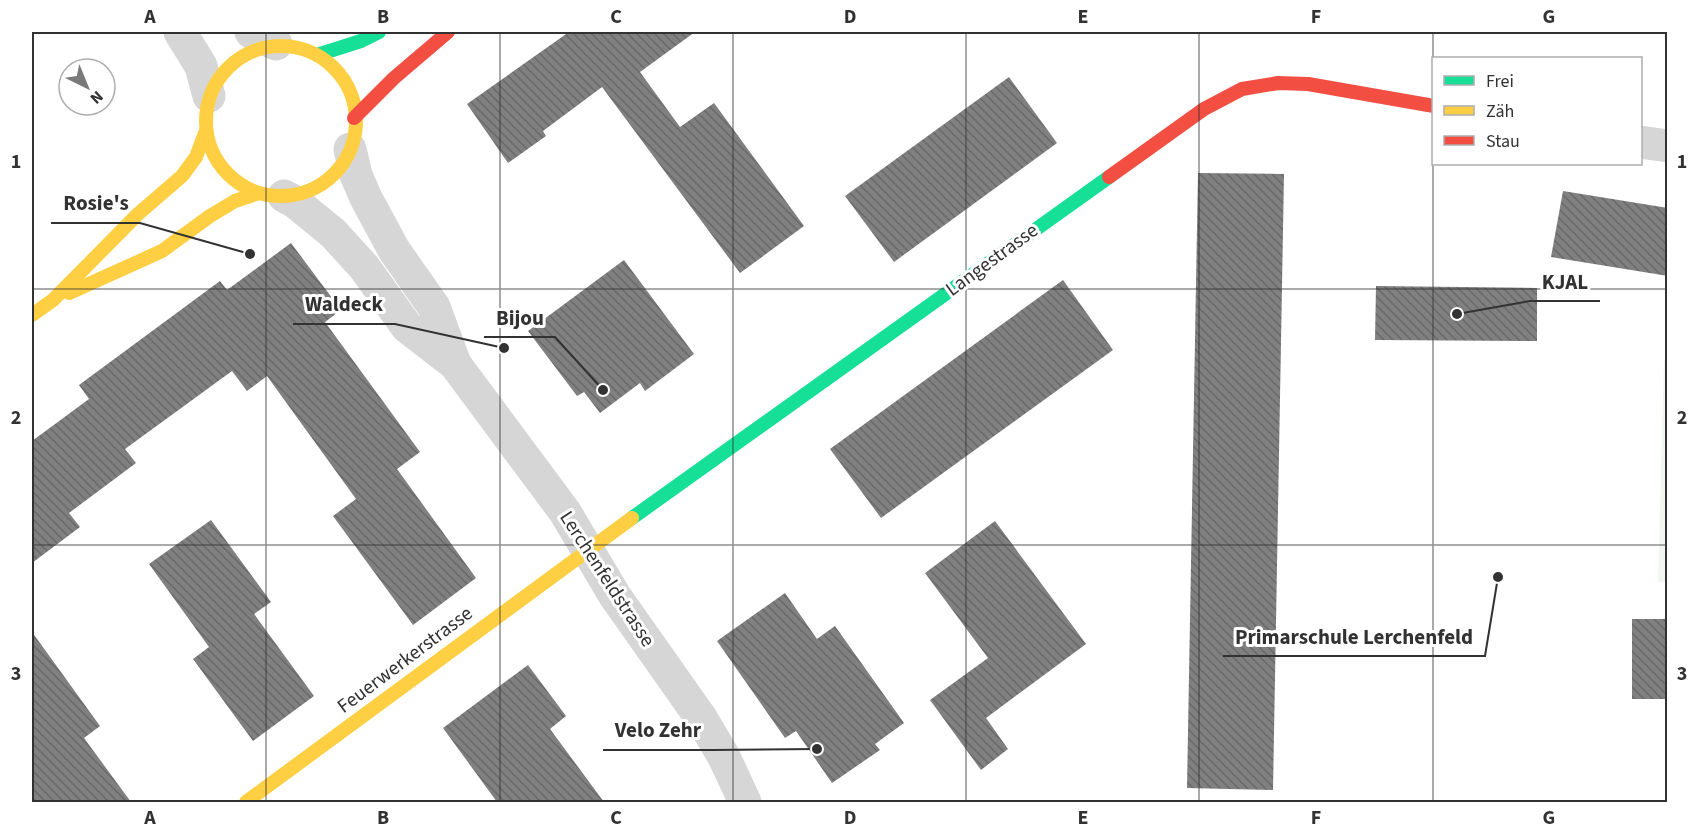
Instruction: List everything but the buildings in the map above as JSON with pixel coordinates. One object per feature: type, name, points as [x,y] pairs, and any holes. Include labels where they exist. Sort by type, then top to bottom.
[{"type":"street","points":[[32,315],[53,300],[138,214],[183,176],[196,158],[206,133],[209,96],[201,66],[180,32]]},
{"type":"street","points":[[317,55],[361,41],[379,32]]},
{"type":"street","points":[[53,300],[162,251],[235,201],[271,194],[303,193],[316,188],[339,169],[352,133],[385,86],[448,32]]},
{"type":"street","points":[[209,96],[228,70],[254,50],[264,38],[304,49],[330,64],[352,96],[352,133]]},
{"type":"street","name":"Langestrasse","points":[[587,550],[1204,109],[1242,89],[1278,83],[1308,84],[1432,106]]},
{"type":"street","points":[[206,133],[224,168],[238,182],[271,194]]},
{"type":"street","name":"Lerchenfeldstrasse","points":[[352,133],[356,175],[371,209],[394,250],[434,307],[455,364]]},
{"type":"street","points":[[1642,142],[1668,146]]},
{"type":"street","name":"Lerchenfeldstrasse","points":[[271,194],[295,202],[333,233],[364,267],[407,327],[455,364],[565,512],[615,596],[700,718],[724,757],[745,802]]},
{"type":"street","name":"Feuerwerkerstrasse","points":[[246,802],[587,550]]},
{"type":"shaded area","points":[[1664,360],[1668,360],[1667,582],[1658,582]]},
{"type":"traffic: fast","points":[[317,55],[361,41],[379,32]]},
{"type":"traffic: fast","points":[[632,518],[1109,177]]},
{"type":"traffic: slow","points":[[281,46],[310,52],[334,68],[350,92],[356,121],[350,150],[334,174],[310,190],[281,196],[252,190],[228,174],[212,150],[206,121],[212,92],[228,68],[252,52],[281,46]]},
{"type":"traffic: slow","points":[[32,315],[53,300],[138,214],[182,176],[196,157],[205,133]]},
{"type":"traffic: slow","points":[[69,293],[162,251],[235,201],[259,193]]},
{"type":"traffic: slow","points":[[246,802],[632,518]]},
{"type":"traffic: jam","points":[[354,118],[394,78],[448,32]]},
{"type":"traffic: jam","points":[[1109,177],[1204,109],[1242,89],[1278,83],[1308,84],[1432,106]]},
{"type":"place","name":"Rosie's","points":[[250,254]]},
{"type":"place","name":"KJAL","points":[[1457,314]]},
{"type":"place","name":"Waldeck","points":[[504,348]]},
{"type":"place","name":"Bijou","points":[[603,390]]},
{"type":"place","name":"Primarschule Lerchenfeld","points":[[1498,577]]},
{"type":"place","name":"Velo Zehr","points":[[817,749]]}]
